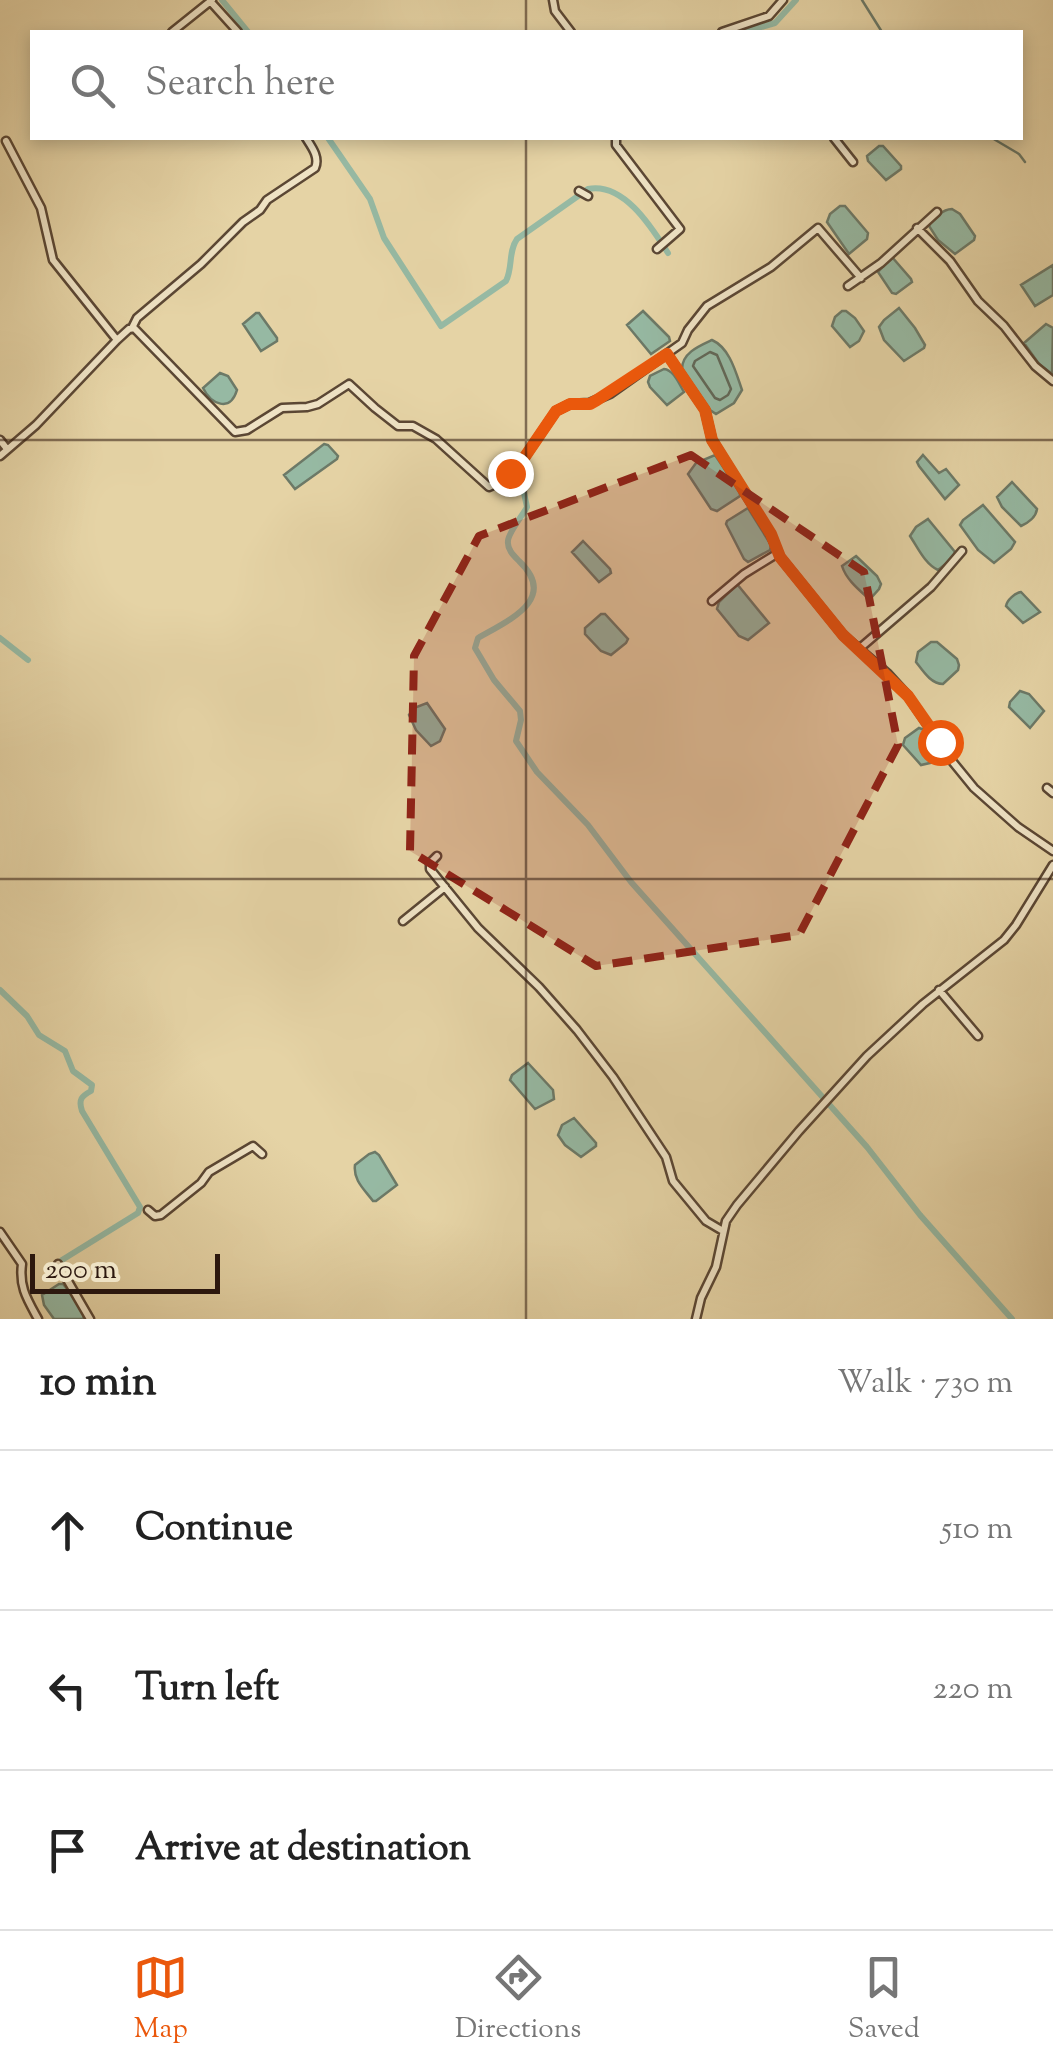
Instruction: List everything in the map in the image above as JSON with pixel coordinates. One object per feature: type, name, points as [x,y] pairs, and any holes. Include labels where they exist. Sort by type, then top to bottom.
[{"type":"street","points":[[174,30],[211,0],[236,30]]},
{"type":"street","points":[[553,0],[555,11],[569,30]]},
{"type":"street","points":[[728,30],[768,16],[783,0]]},
{"type":"street","points":[[0,456],[62,400],[132,328],[137,318],[201,264],[267,200],[315,168],[316,156],[307,140]]},
{"type":"street","points":[[616,140],[680,229],[657,249]]},
{"type":"street","points":[[836,140],[853,162]]},
{"type":"street","points":[[6,141],[41,208],[53,260],[117,340]]},
{"type":"street","points":[[579,191],[588,196]]},
{"type":"street","points":[[848,286],[937,212]]},
{"type":"street","points":[[132,328],[235,432],[247,430],[282,408],[318,404],[349,384],[398,426],[412,426],[444,445],[489,487],[522,461],[556,411],[570,404],[590,404],[682,344],[708,306],[771,267],[818,228],[861,278]]},
{"type":"street","points":[[917,228],[1053,382]]},
{"type":"street","points":[[667,354],[705,410],[712,440],[771,534],[778,554],[836,627],[908,696],[974,788],[1018,827],[1053,851]]},
{"type":"street","points":[[0,440],[8,449]]},
{"type":"street","points":[[859,649],[931,587],[962,551]]},
{"type":"street","points":[[712,601],[744,574],[778,554]]},
{"type":"street","points":[[437,856],[429,865],[445,887],[478,928],[539,987],[576,1030],[613,1077],[666,1157],[673,1182],[706,1221],[723,1231]]},
{"type":"street","points":[[696,1319],[716,1266],[726,1221],[737,1206],[878,1045],[1004,940],[1053,865]]},
{"type":"street","points":[[403,920],[445,887]]},
{"type":"street","points":[[940,990],[978,1036]]},
{"type":"street","points":[[148,1210],[155,1216],[161,1215],[209,1172],[246,1148],[253,1146],[262,1154]]},
{"type":"street","points":[[0,1232],[22,1264],[21,1284],[38,1319]]},
{"type":"street","points":[[58,1264],[90,1319]]},
{"type":"highlighted area","points":[[691,455],[864,572],[898,745],[799,935],[596,966],[410,851],[414,656],[479,536]]},
{"type":"water","points":[[879,146],[901,166],[886,180],[868,161],[867,156]]},
{"type":"water","points":[[840,206],[845,206],[868,233],[867,239],[849,254],[827,222]]},
{"type":"water","points":[[952,209],[975,236],[955,254],[929,226],[938,215]]},
{"type":"water","points":[[892,257],[912,282],[896,294],[878,272]]},
{"type":"water","points":[[1053,265],[1053,295],[1035,306],[1021,285]]},
{"type":"water","points":[[899,308],[925,345],[904,361],[884,340],[879,327]]},
{"type":"water","points":[[643,311],[670,341],[651,354],[627,325]]},
{"type":"water","points":[[842,311],[855,318],[864,331],[850,347],[832,326]]},
{"type":"water","points":[[256,313],[277,338],[261,351],[243,324]]},
{"type":"water","points":[[1046,324],[1053,328],[1052,374],[1024,343]]},
{"type":"water","points":[[712,340],[728,355],[742,390],[734,403],[716,414],[682,369],[688,354]]},
{"type":"water","points":[[664,369],[684,392],[667,405],[648,382],[650,376]]},
{"type":"water","points":[[220,373],[228,376],[237,390],[225,404],[215,402],[203,388]]},
{"type":"water","points":[[324,444],[337,459],[295,489],[284,475]]},
{"type":"water","points":[[715,455],[740,492],[740,496],[717,511],[711,509],[688,474],[696,463]]},
{"type":"water","points":[[923,455],[939,473],[946,469],[959,485],[945,499],[917,462]]},
{"type":"water","points":[[1012,482],[1037,509],[1021,526],[997,497]]},
{"type":"water","points":[[983,505],[1015,542],[994,563],[978,550],[960,525]]},
{"type":"water","points":[[748,508],[771,545],[770,550],[748,562],[726,524]]},
{"type":"water","points":[[928,519],[955,552],[938,570],[910,536]]},
{"type":"water","points":[[583,541],[610,569],[611,573],[599,582],[572,552]]},
{"type":"water","points":[[856,556],[881,584],[871,598],[853,584],[842,566]]},
{"type":"water","points":[[737,584],[769,623],[748,640],[739,636],[717,609]]},
{"type":"water","points":[[1021,592],[1040,612],[1023,623],[1006,606]]},
{"type":"water","points":[[601,614],[628,639],[611,655],[601,651],[585,634],[585,628]]},
{"type":"water","points":[[937,642],[959,665],[943,684],[931,679],[916,662],[918,652]]},
{"type":"water","points":[[1020,691],[1029,694],[1044,711],[1030,728],[1009,707]]},
{"type":"water","points":[[427,703],[445,729],[440,741],[431,746],[409,715],[414,708]]},
{"type":"water","points":[[919,728],[925,730],[941,755],[934,762],[921,765],[903,745],[905,738]]},
{"type":"water","points":[[528,1063],[553,1090],[554,1099],[535,1109],[510,1080]]},
{"type":"water","points":[[574,1118],[596,1143],[581,1157],[558,1135],[562,1125]]},
{"type":"water","points":[[375,1152],[397,1185],[373,1201],[357,1180],[355,1165]]},
{"type":"water","points":[[59,1284],[83,1308],[83,1319],[54,1319],[44,1305],[42,1295]]},
{"type":"waterway","points":[[222,0],[246,30]]},
{"type":"waterway","points":[[751,30],[775,23],[796,0]]},
{"type":"waterway","points":[[862,0],[881,30]]},
{"type":"waterway","points":[[329,140],[370,199],[384,238],[441,326],[506,281],[517,239],[588,189],[601,189],[625,200],[668,253]]},
{"type":"waterway","points":[[995,140],[1025,162]]},
{"type":"waterway","points":[[498,469],[507,482],[524,493],[527,507],[510,533],[508,544],[530,574],[534,587],[525,607],[478,638],[475,648],[494,680],[520,711],[516,741],[537,772],[588,825],[631,882],[867,1147],[920,1215],[1012,1319]]},
{"type":"waterway","points":[[0,638],[28,660]]},
{"type":"waterway","points":[[0,990],[27,1016],[39,1035],[65,1051],[73,1071],[92,1085],[81,1101],[82,1111],[140,1207],[138,1213],[62,1260]]},
{"type":"route","points":[[510,473],[556,411],[570,404],[590,404],[610,394],[667,354],[705,410],[712,440],[771,534],[780,557],[843,635],[908,696],[940,742]]}]
